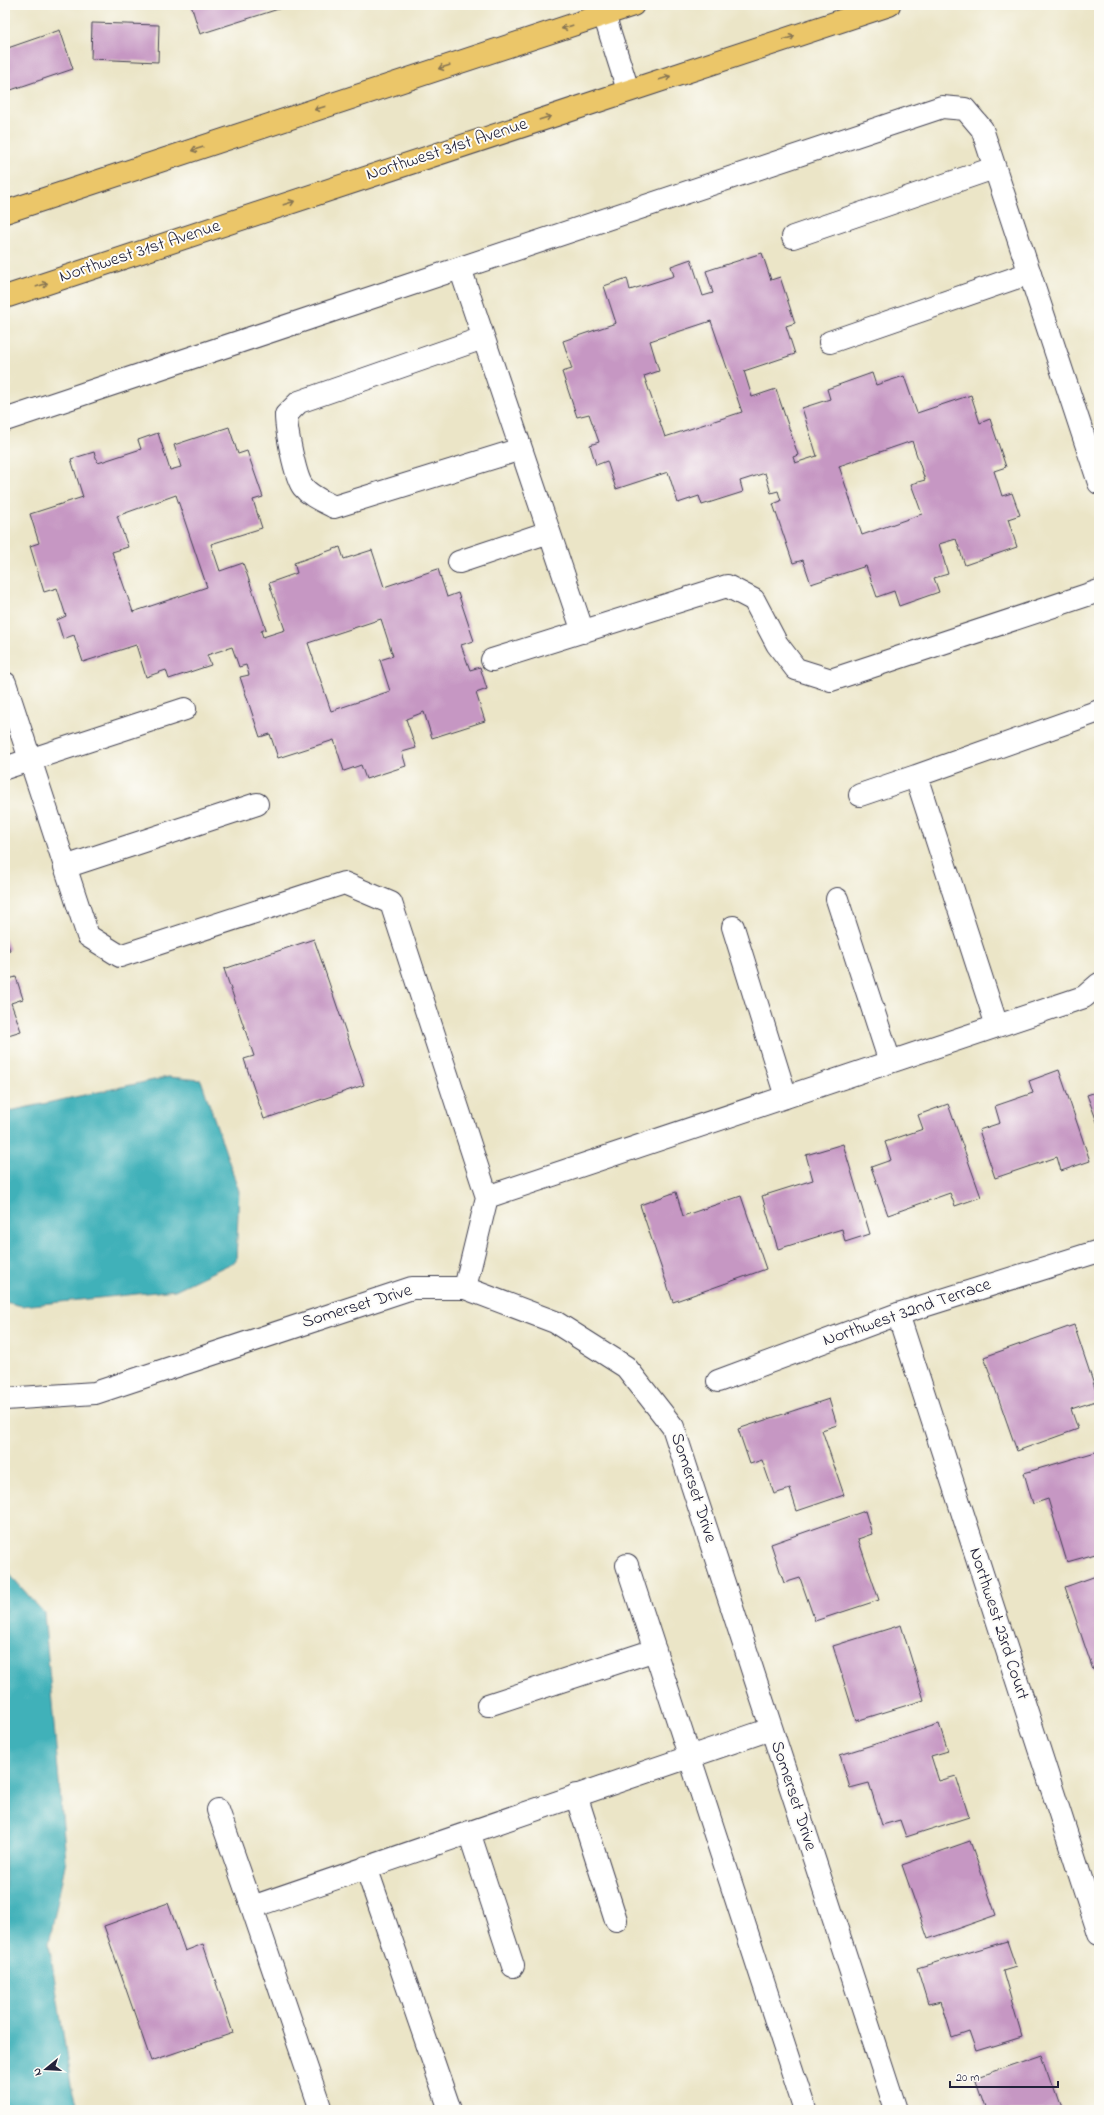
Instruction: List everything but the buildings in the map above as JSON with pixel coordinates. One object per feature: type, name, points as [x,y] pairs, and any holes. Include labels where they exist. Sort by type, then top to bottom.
[{"type":"main road","points":[[5,212],[603,10],[633,5]]},
{"type":"main road","name":"Northwest 31st Avenue","points":[[5,297],[628,90],[890,5]]},
{"type":"street","points":[[603,10],[628,90]]},
{"type":"street","points":[[5,420],[942,107],[965,109],[982,129],[1099,482]]},
{"type":"street","points":[[793,238],[994,168]]},
{"type":"street","points":[[460,268],[583,632]]},
{"type":"street","points":[[830,342],[1030,273]]},
{"type":"street","points":[[483,338],[299,402],[286,415],[286,433],[302,486],[314,497],[334,507],[521,449]]},
{"type":"street","points":[[459,562],[549,532]]},
{"type":"street","points":[[492,660],[727,586],[754,600],[777,644],[796,670],[831,680],[1099,591]]},
{"type":"street","points":[[5,683],[88,936],[120,956],[344,883],[391,903],[487,1197],[465,1288]]},
{"type":"street","points":[[5,768],[185,709]]},
{"type":"street","points":[[860,795],[1099,711]]},
{"type":"street","points":[[916,776],[997,1026]]},
{"type":"street","points":[[65,867],[257,804]]},
{"type":"street","points":[[837,899],[890,1062]]},
{"type":"street","points":[[733,927],[786,1097]]},
{"type":"street","points":[[487,1197],[1084,997],[1099,984]]},
{"type":"street","name":"Northwest 32nd Terrace","points":[[718,1381],[898,1314],[1099,1251]]},
{"type":"street","name":"Somerset Drive","points":[[5,1399],[95,1392],[412,1288],[465,1288],[555,1322],[626,1366],[673,1427],[896,2110]]},
{"type":"street","name":"Northwest 23rd Court","points":[[898,1314],[1099,1934]]},
{"type":"street","points":[[627,1565],[805,2110]]},
{"type":"street","points":[[488,1705],[655,1650]]},
{"type":"street","points":[[252,1907],[771,1729]]},
{"type":"street","points":[[576,1795],[616,1920]]},
{"type":"street","points":[[218,1810],[321,2110]]},
{"type":"street","points":[[469,1832],[513,1966]]},
{"type":"street","points":[[366,1867],[450,2110]]},
{"type":"water","points":[[168,1077],[201,1080],[239,1191],[236,1261],[175,1290],[22,1306],[5,1302],[5,1112]]},
{"type":"water","points":[[5,1569],[44,1613],[66,1860],[49,1943],[71,2085],[78,2110],[5,2110]]}]
